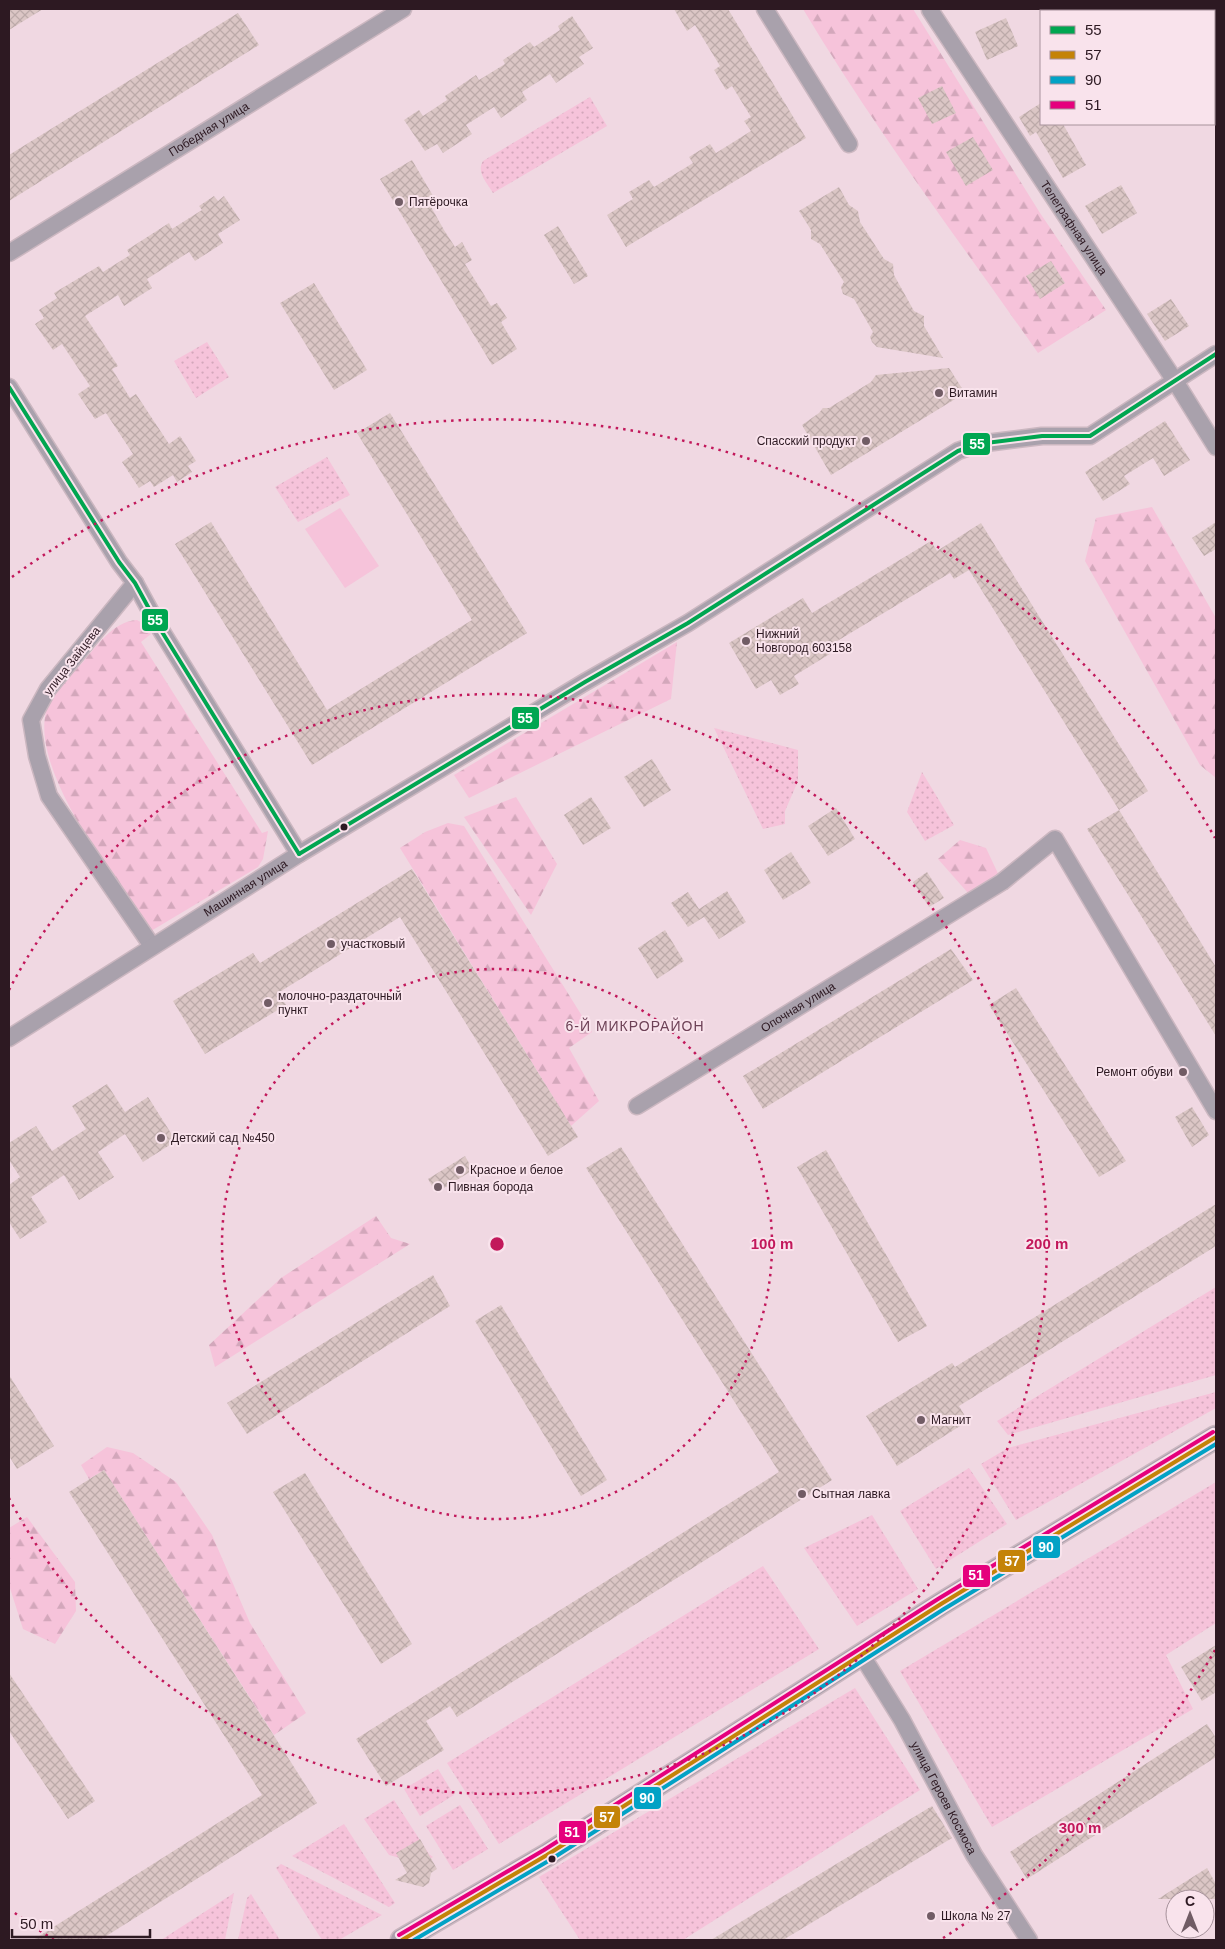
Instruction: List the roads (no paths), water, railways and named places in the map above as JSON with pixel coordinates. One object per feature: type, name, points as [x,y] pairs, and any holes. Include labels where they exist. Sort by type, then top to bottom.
[{"type":"street","name":"Победная улица","points":[[12,251],[403,9]]},
{"type":"street","points":[[765,9],[849,144]]},
{"type":"street","name":"Телеграфная улица","points":[[930,10],[1175,381],[1216,447]]},
{"type":"street","name":"Машинная улица","points":[[9,1038],[299,854],[688,622],[958,452],[978,444],[1042,436],[1090,436],[1216,354]]},
{"type":"street","points":[[9,387],[119,562],[135,583],[159,626],[299,854]]},
{"type":"street","name":"улица Зайцева","points":[[135,583],[48,689],[31,720],[37,756],[49,796],[152,946]]},
{"type":"street","name":"Опочная улица","points":[[637,1106],[1002,882],[1055,839],[1216,1111]]},
{"type":"street","points":[[402,1940],[547,1854],[862,1654],[1216,1436]]},
{"type":"street","name":"улица Героев Космоса","points":[[862,1654],[902,1720],[974,1856],[1029,1940]]},
{"type":"place","name":"Пятёрочка","points":[[399,202]]},
{"type":"place","name":"Витамин","points":[[939,393]]},
{"type":"place","name":"Спасский продукт","points":[[866,441]]},
{"type":"place","name":"Нижний Новгород 603158","points":[[746,641]]},
{"type":"place","name":"участковый","points":[[331,944]]},
{"type":"place","name":"молочно-раздаточный пункт","points":[[268,1003]]},
{"type":"place","name":"Ремонт обуви","points":[[1183,1072]]},
{"type":"place","name":"Детский сад №450","points":[[161,1138]]},
{"type":"place","name":"Красное и белое","points":[[460,1170]]},
{"type":"place","name":"Пивная борода","points":[[438,1187]]},
{"type":"place","name":"Магнит","points":[[921,1420]]},
{"type":"place","name":"Сытная лавка","points":[[802,1494]]},
{"type":"place","name":"Школа № 27","points":[[931,1916]]},
{"type":"district","name":"6-Й МИКРОРАЙОН","points":[[635,1026]]}]
